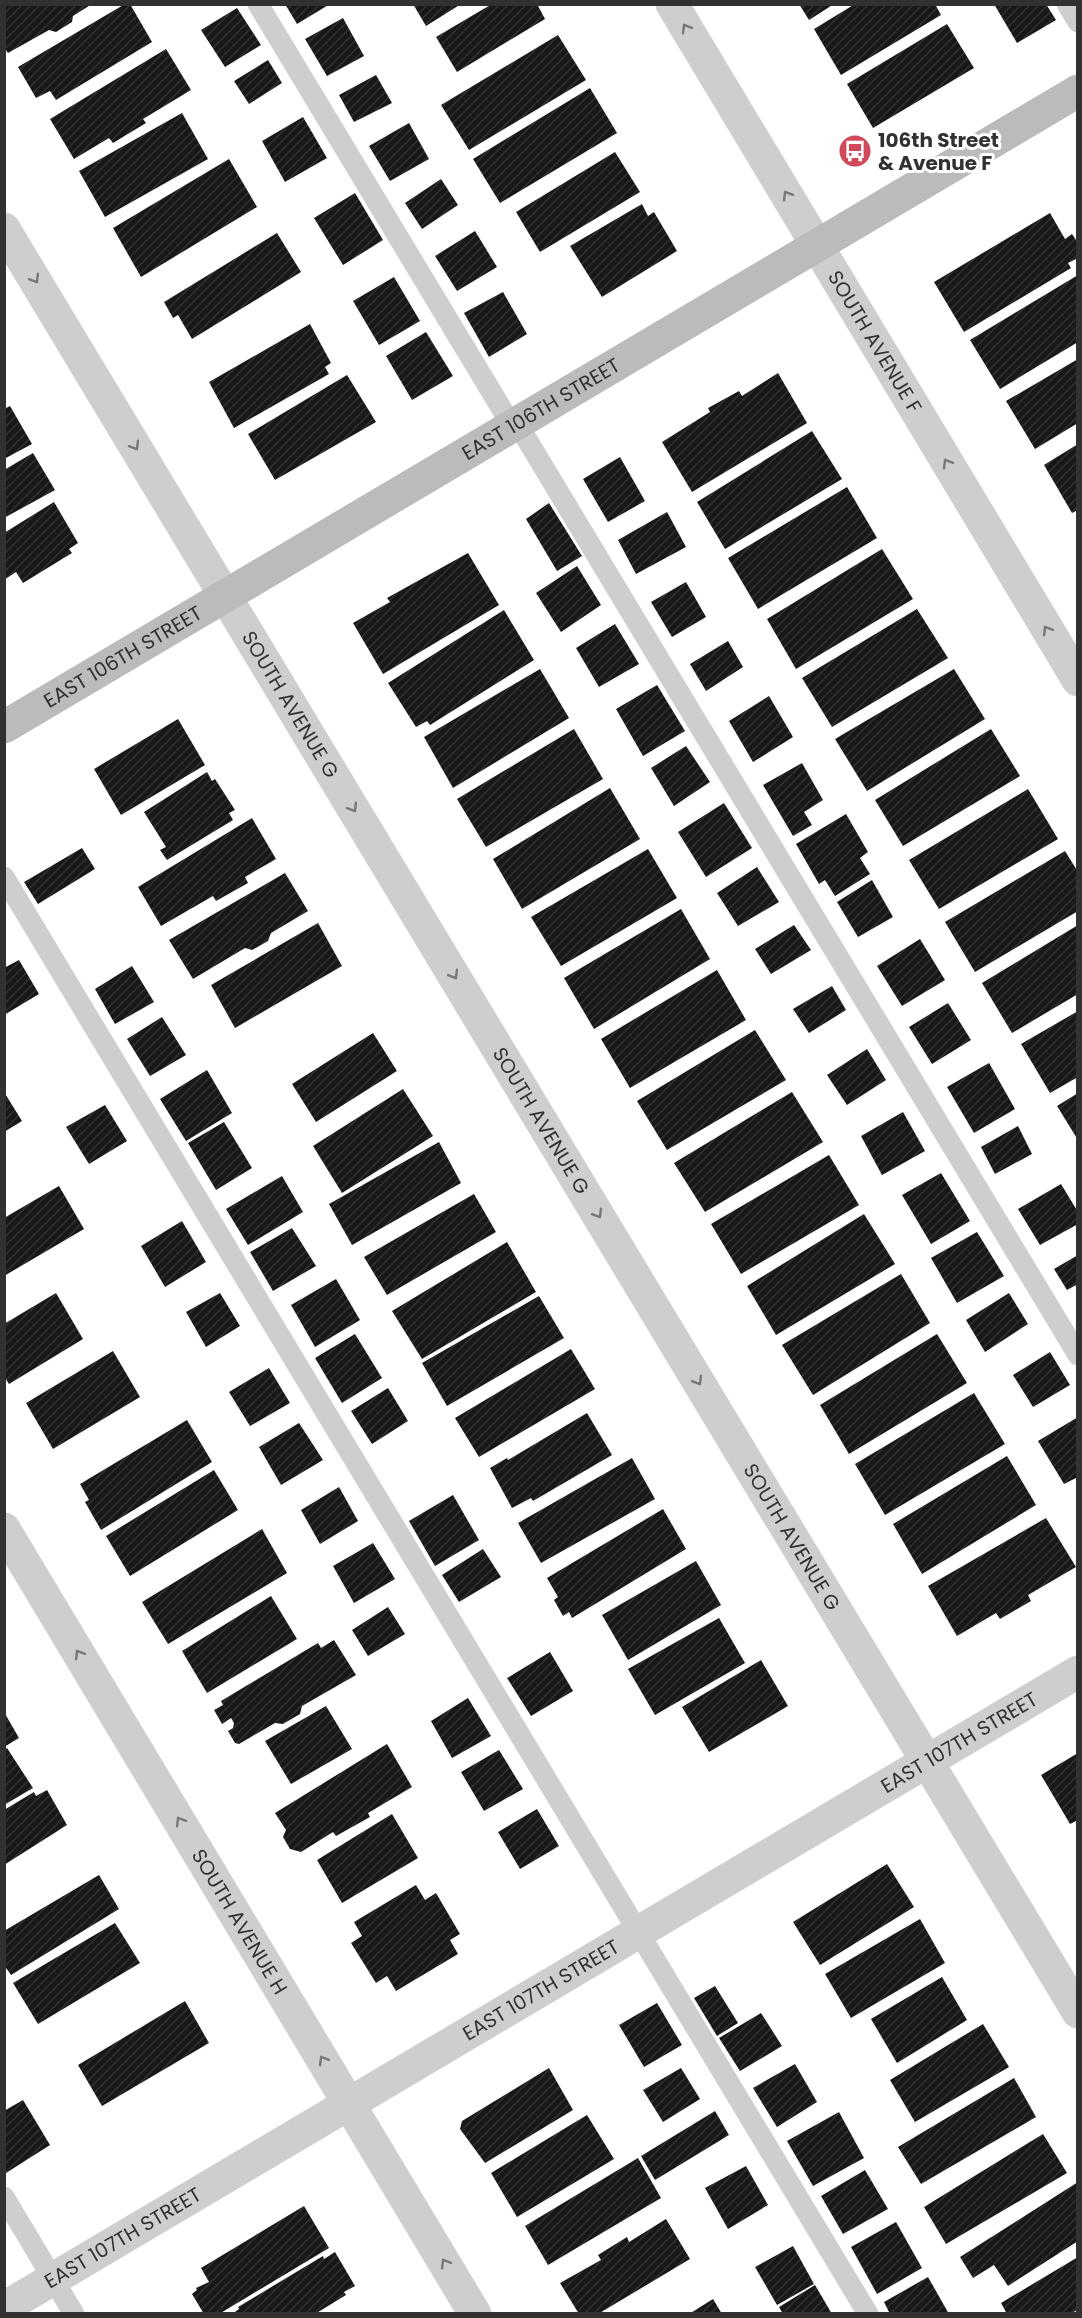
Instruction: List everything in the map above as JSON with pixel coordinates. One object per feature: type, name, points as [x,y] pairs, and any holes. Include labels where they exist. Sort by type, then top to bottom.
[{"type":"main road","name":"EAST 106TH STREET","points":[[4,727],[1077,91]]},
{"type":"street","name":"SOUTH AVENUE F","points":[[672,4],[1077,681]]},
{"type":"street","name":"SOUTH AVENUE G","points":[[4,229],[1077,2012]]},
{"type":"street","name":"SOUTH AVENUE H","points":[[4,1529],[475,2313]]},
{"type":"street","name":"EAST 107TH STREET","points":[[4,2308],[1077,1672]]},
{"type":"lane","points":[[258,4],[1077,1355]]},
{"type":"lane","points":[[1067,4],[1077,22]]},
{"type":"lane","points":[[4,877],[868,2313]]},
{"type":"lane","points":[[4,2197],[74,2313]]},
{"type":"building","points":[[4,4],[92,4],[73,16],[72,22],[56,32],[49,30],[8,53],[4,47]]},
{"type":"building","points":[[125,4],[130,4],[152,42],[56,100],[50,91],[36,98],[18,67]]},
{"type":"building","points":[[285,4],[330,4],[297,24]]},
{"type":"building","points":[[413,4],[461,4],[426,26]]},
{"type":"building","points":[[492,4],[537,4],[545,19],[457,72],[436,37]]},
{"type":"building","points":[[799,4],[834,4],[809,20]]},
{"type":"building","points":[[855,4],[935,4],[941,15],[841,75],[814,29]]},
{"type":"building","points":[[994,4],[1046,4],[1056,20],[1017,43]]},
{"type":"building","points":[[237,8],[261,45],[225,67],[201,30]]},
{"type":"building","points":[[343,18],[364,56],[327,76],[305,39]]},
{"type":"building","points":[[947,24],[974,68],[873,128],[847,84]]},
{"type":"building","points":[[558,35],[586,80],[469,150],[441,105]]},
{"type":"building","points":[[166,49],[191,90],[143,119],[146,123],[113,143],[109,138],[74,159],[50,119]]},
{"type":"building","points":[[268,60],[282,83],[249,104],[234,81]]},
{"type":"building","points":[[376,75],[392,103],[354,122],[339,95]]},
{"type":"building","points":[[590,88],[617,133],[500,203],[473,159]]},
{"type":"building","points":[[182,113],[208,159],[105,217],[79,171]]},
{"type":"building","points":[[303,117],[327,158],[285,182],[262,141]]},
{"type":"building","points":[[409,123],[429,159],[390,181],[369,146]]},
{"type":"building","points":[[615,152],[640,192],[540,252],[516,212]]},
{"type":"building","points":[[229,159],[257,207],[141,277],[113,228]]},
{"type":"building","points":[[441,179],[458,205],[422,229],[405,203]]},
{"type":"building","points":[[355,193],[383,240],[343,265],[314,218]]},
{"type":"building","points":[[642,204],[648,216],[654,212],[677,251],[602,297],[570,246]]},
{"type":"building","points":[[1050,213],[1065,239],[1072,234],[1078,243],[1078,258],[1068,263],[1071,268],[964,332],[934,282]]},
{"type":"building","points":[[475,231],[497,267],[457,291],[435,256]]},
{"type":"building","points":[[277,233],[301,272],[192,339],[178,315],[173,318],[164,302]]},
{"type":"building","points":[[1078,275],[1078,342],[1000,389],[970,340]]},
{"type":"building","points":[[394,277],[420,321],[379,345],[353,301]]},
{"type":"building","points":[[503,292],[527,334],[489,357],[464,313]]},
{"type":"building","points":[[310,324],[331,363],[325,367],[329,374],[234,428],[209,382]]},
{"type":"building","points":[[426,332],[453,376],[412,400],[386,356]]},
{"type":"building","points":[[1078,359],[1078,423],[1035,449],[1006,401]]},
{"type":"building","points":[[778,373],[807,423],[692,492],[662,442],[710,412],[708,408],[739,391],[742,396]]},
{"type":"building","points":[[347,375],[376,422],[275,480],[248,434]]},
{"type":"building","points":[[10,406],[32,444],[4,459],[4,409]]},
{"type":"building","points":[[812,431],[842,479],[725,549],[697,502]]},
{"type":"building","points":[[1078,444],[1078,510],[1072,513],[1044,465]]},
{"type":"building","points":[[33,453],[55,490],[4,518],[4,470]]},
{"type":"building","points":[[620,457],[645,501],[608,522],[583,479]]},
{"type":"building","points":[[847,487],[877,538],[758,609],[728,558]]},
{"type":"building","points":[[54,502],[78,543],[69,549],[72,553],[23,583],[16,572],[4,580],[4,533]]},
{"type":"building","points":[[549,503],[582,556],[557,571],[526,519]]},
{"type":"building","points":[[667,512],[686,547],[636,574],[618,540]]},
{"type":"building","points":[[882,549],[913,599],[796,669],[767,619]]},
{"type":"building","points":[[468,553],[499,605],[383,674],[353,623],[390,602],[387,598]]},
{"type":"building","points":[[577,566],[601,605],[561,632],[536,593]]},
{"type":"building","points":[[686,582],[706,617],[672,637],[651,602]]},
{"type":"building","points":[[917,609],[948,658],[832,727],[802,678]]},
{"type":"building","points":[[504,610],[534,660],[430,725],[427,721],[416,727],[388,683]]},
{"type":"building","points":[[615,624],[639,664],[599,687],[576,648]]},
{"type":"building","points":[[728,641],[743,667],[706,691],[690,664]]},
{"type":"building","points":[[540,669],[569,718],[453,788],[424,737]]},
{"type":"building","points":[[954,669],[985,719],[867,791],[835,739]]},
{"type":"building","points":[[657,685],[685,731],[643,756],[616,709]]},
{"type":"building","points":[[769,696],[793,737],[753,762],[729,721]]},
{"type":"building","points":[[178,719],[205,765],[121,815],[94,769]]},
{"type":"building","points":[[574,729],[603,779],[486,847],[457,799]]},
{"type":"building","points":[[991,729],[1020,776],[903,846],[875,800]]},
{"type":"building","points":[[686,746],[710,782],[674,806],[651,768]]},
{"type":"building","points":[[802,763],[823,800],[804,812],[812,825],[793,836],[763,785]]},
{"type":"building","points":[[207,772],[212,781],[215,779],[235,810],[229,813],[233,820],[167,860],[160,850],[166,847],[144,812]]},
{"type":"building","points":[[610,788],[640,839],[522,909],[493,859]]},
{"type":"building","points":[[1028,789],[1058,839],[939,909],[909,860]]},
{"type":"building","points":[[724,803],[752,848],[706,877],[678,832]]},
{"type":"building","points":[[846,814],[868,852],[860,858],[870,874],[835,896],[825,880],[819,884],[796,844]]},
{"type":"building","points":[[252,818],[276,859],[245,877],[248,883],[216,901],[213,896],[161,926],[138,887]]},
{"type":"building","points":[[82,848],[95,869],[38,904],[24,882]]},
{"type":"building","points":[[648,849],[677,898],[561,966],[531,917]]},
{"type":"building","points":[[1065,851],[1078,872],[1078,911],[975,972],[945,922]]},
{"type":"building","points":[[757,867],[779,902],[738,926],[717,893]]},
{"type":"building","points":[[285,873],[308,911],[271,933],[268,941],[252,950],[245,948],[193,979],[169,940]]},
{"type":"building","points":[[872,880],[893,917],[858,937],[837,902]]},
{"type":"building","points":[[681,909],[710,959],[594,1029],[564,978]]},
{"type":"building","points":[[318,923],[342,966],[235,1028],[211,985]]},
{"type":"building","points":[[794,925],[811,950],[771,974],[755,949]]},
{"type":"building","points":[[1078,925],[1078,994],[1012,1033],[982,983]]},
{"type":"building","points":[[920,939],[945,980],[902,1006],[877,966]]},
{"type":"building","points":[[19,960],[39,994],[4,1015],[4,968]]},
{"type":"building","points":[[132,966],[154,1002],[115,1024],[95,989]]},
{"type":"building","points":[[717,970],[746,1020],[630,1088],[601,1039]]},
{"type":"building","points":[[832,986],[846,1010],[809,1033],[793,1009]]},
{"type":"building","points":[[948,1003],[971,1040],[932,1064],[909,1027]]},
{"type":"building","points":[[1078,1011],[1078,1077],[1050,1093],[1021,1044]]},
{"type":"building","points":[[162,1017],[186,1055],[150,1076],[127,1039]]},
{"type":"building","points":[[755,1030],[786,1080],[667,1150],[637,1101]]},
{"type":"building","points":[[373,1033],[397,1071],[316,1122],[292,1084]]},
{"type":"building","points":[[867,1049],[886,1080],[847,1105],[827,1075]]},
{"type":"building","points":[[989,1063],[1015,1109],[974,1133],[947,1087]]},
{"type":"building","points":[[207,1070],[232,1113],[186,1141],[160,1099]]},
{"type":"building","points":[[403,1089],[433,1136],[342,1193],[313,1146]]},
{"type":"building","points":[[4,1092],[22,1121],[4,1132]]},
{"type":"building","points":[[792,1092],[823,1142],[705,1212],[674,1163]]},
{"type":"building","points":[[1078,1093],[1078,1140],[1057,1106]]},
{"type":"building","points":[[105,1105],[127,1141],[89,1164],[66,1127]]},
{"type":"building","points":[[903,1112],[925,1151],[882,1175],[861,1136]]},
{"type":"building","points":[[224,1122],[252,1168],[216,1190],[188,1143]]},
{"type":"building","points":[[1018,1126],[1032,1154],[995,1174],[981,1147]]},
{"type":"building","points":[[439,1142],[461,1183],[352,1245],[329,1204]]},
{"type":"building","points":[[829,1155],[859,1205],[741,1274],[711,1224]]},
{"type":"building","points":[[941,1173],[970,1221],[931,1244],[902,1195]]},
{"type":"building","points":[[282,1176],[303,1212],[248,1245],[226,1209]]},
{"type":"building","points":[[1061,1184],[1078,1212],[1078,1224],[1040,1245],[1018,1209]]},
{"type":"building","points":[[59,1186],[84,1229],[4,1276],[4,1218]]},
{"type":"building","points":[[474,1194],[496,1232],[387,1295],[364,1257]]},
{"type":"building","points":[[864,1214],[895,1264],[776,1335],[747,1286]]},
{"type":"building","points":[[182,1221],[206,1262],[165,1287],[141,1246]]},
{"type":"building","points":[[292,1228],[316,1266],[273,1291],[250,1252]]},
{"type":"building","points":[[977,1232],[1004,1276],[957,1303],[931,1258]]},
{"type":"building","points":[[507,1242],[536,1292],[422,1359],[392,1311]]},
{"type":"building","points":[[1078,1255],[1078,1284],[1067,1290],[1054,1269]]},
{"type":"building","points":[[901,1274],[930,1323],[813,1395],[782,1345]]},
{"type":"building","points":[[336,1279],[360,1320],[315,1347],[291,1305]]},
{"type":"building","points":[[56,1293],[83,1339],[9,1384],[4,1376],[4,1324]]},
{"type":"building","points":[[220,1293],[240,1326],[206,1347],[186,1312]]},
{"type":"building","points":[[1009,1293],[1028,1324],[985,1352],[966,1320]]},
{"type":"building","points":[[539,1296],[564,1338],[447,1406],[422,1363]]},
{"type":"building","points":[[355,1334],[382,1378],[342,1403],[315,1358]]},
{"type":"building","points":[[937,1334],[967,1383],[849,1454],[820,1405]]},
{"type":"building","points":[[571,1349],[595,1389],[479,1457],[455,1418]]},
{"type":"building","points":[[113,1351],[140,1397],[53,1449],[26,1403]]},
{"type":"building","points":[[1050,1352],[1070,1385],[1033,1407],[1013,1375]]},
{"type":"building","points":[[269,1368],[290,1403],[250,1426],[229,1392]]},
{"type":"building","points":[[388,1388],[408,1421],[372,1444],[351,1411]]},
{"type":"building","points":[[974,1393],[1005,1444],[885,1515],[855,1464]]},
{"type":"building","points":[[587,1413],[612,1455],[533,1501],[531,1498],[512,1508],[490,1468],[507,1458],[508,1460]]},
{"type":"building","points":[[1078,1417],[1078,1477],[1064,1484],[1038,1441]]},
{"type":"building","points":[[187,1420],[212,1462],[101,1530],[85,1502],[89,1500],[80,1484]]},
{"type":"building","points":[[299,1423],[323,1460],[281,1485],[259,1447]]},
{"type":"building","points":[[1007,1456],[1036,1505],[922,1574],[893,1524]]},
{"type":"building","points":[[632,1458],[655,1499],[541,1563],[518,1523]]},
{"type":"building","points":[[214,1470],[238,1510],[130,1576],[106,1536]]},
{"type":"building","points":[[339,1487],[358,1521],[320,1544],[301,1510]]},
{"type":"building","points":[[453,1495],[479,1540],[435,1566],[409,1521]]},
{"type":"building","points":[[663,1509],[686,1549],[572,1618],[569,1612],[563,1616],[554,1600],[558,1597],[547,1578]]},
{"type":"building","points":[[1046,1518],[1076,1567],[1028,1595],[1031,1601],[1000,1619],[996,1613],[957,1636],[928,1586]]},
{"type":"building","points":[[262,1529],[287,1573],[168,1644],[142,1602]]},
{"type":"building","points":[[373,1543],[395,1579],[354,1603],[333,1566]]},
{"type":"building","points":[[483,1549],[501,1577],[459,1602],[442,1575]]},
{"type":"building","points":[[696,1561],[721,1605],[628,1660],[602,1615]]},
{"type":"building","points":[[271,1596],[297,1639],[207,1693],[182,1651]]},
{"type":"building","points":[[388,1607],[405,1634],[368,1656],[352,1630]]},
{"type":"building","points":[[719,1618],[745,1663],[655,1715],[628,1669]]},
{"type":"building","points":[[334,1640],[356,1675],[302,1706],[300,1714],[283,1724],[275,1723],[239,1744],[235,1743],[228,1731],[233,1728],[234,1723],[231,1718],[222,1724],[214,1710],[223,1705],[221,1701],[318,1643],[321,1648]]},
{"type":"building","points":[[550,1652],[573,1691],[531,1716],[507,1678]]},
{"type":"building","points":[[761,1660],[788,1706],[709,1752],[682,1707]]},
{"type":"building","points":[[468,1698],[491,1736],[452,1758],[431,1721]]},
{"type":"building","points":[[326,1706],[352,1749],[291,1784],[265,1741]]},
{"type":"building","points":[[4,1712],[19,1738],[4,1747]]},
{"type":"building","points":[[387,1744],[412,1787],[368,1813],[370,1817],[336,1836],[333,1832],[301,1852],[290,1849],[283,1837],[286,1830],[275,1813]]},
{"type":"building","points":[[7,1748],[33,1788],[4,1805],[4,1750]]},
{"type":"building","points":[[499,1750],[523,1789],[484,1811],[461,1772]]},
{"type":"building","points":[[1078,1753],[1078,1820],[1070,1824],[1041,1775]]},
{"type":"building","points":[[47,1790],[67,1825],[4,1865],[4,1810],[34,1792],[36,1796]]},
{"type":"building","points":[[537,1809],[559,1846],[520,1869],[498,1832]]},
{"type":"building","points":[[392,1814],[418,1858],[342,1903],[317,1860]]},
{"type":"building","points":[[887,1864],[914,1907],[820,1965],[793,1922]]},
{"type":"building","points":[[99,1875],[119,1909],[11,1975],[4,1965],[4,1931]]},
{"type":"building","points":[[416,1885],[425,1900],[436,1893],[460,1934],[450,1940],[458,1954],[396,1991],[387,1976],[376,1983],[351,1943],[362,1936],[354,1922]]},
{"type":"building","points":[[920,1919],[945,1963],[851,2018],[825,1974]]},
{"type":"building","points":[[115,1923],[140,1963],[38,2024],[13,1983]]},
{"type":"building","points":[[942,1977],[967,2020],[897,2063],[871,2019]]},
{"type":"building","points":[[715,1986],[738,2023],[717,2036],[694,1998]]},
{"type":"building","points":[[185,2001],[209,2043],[102,2106],[78,2065]]},
{"type":"building","points":[[657,2003],[682,2045],[644,2067],[619,2025]]},
{"type":"building","points":[[761,2013],[782,2046],[740,2071],[719,2038]]},
{"type":"building","points":[[983,2024],[1009,2067],[915,2122],[890,2080]]},
{"type":"building","points":[[795,2064],[817,2102],[777,2127],[753,2088]]},
{"type":"building","points":[[549,2068],[573,2110],[485,2163],[460,2129],[462,2121]]},
{"type":"building","points":[[681,2068],[700,2099],[663,2122],[643,2090]]},
{"type":"building","points":[[1014,2078],[1036,2117],[921,2184],[898,2147]]},
{"type":"building","points":[[23,2100],[50,2145],[6,2173],[4,2111]]},
{"type":"building","points":[[715,2111],[729,2135],[655,2180],[641,2156]]},
{"type":"building","points":[[839,2112],[864,2158],[813,2186],[787,2141]]},
{"type":"building","points":[[587,2115],[614,2159],[517,2217],[491,2173]]},
{"type":"building","points":[[1043,2134],[1067,2173],[946,2244],[924,2207]]},
{"type":"building","points":[[638,2158],[661,2198],[548,2265],[525,2226]]},
{"type":"building","points":[[746,2166],[768,2205],[728,2229],[705,2188]]},
{"type":"building","points":[[865,2170],[888,2209],[843,2234],[821,2196]]},
{"type":"building","points":[[1078,2182],[1078,2241],[1008,2286],[994,2265],[973,2278],[960,2257]]},
{"type":"building","points":[[304,2206],[329,2248],[219,2314],[204,2314],[192,2294],[197,2290],[196,2288],[209,2282],[201,2268]]},
{"type":"building","points":[[666,2219],[690,2259],[598,2314],[579,2314],[560,2283],[601,2260],[598,2255],[627,2237],[629,2242]]},
{"type":"building","points":[[896,2222],[922,2268],[877,2294],[851,2247]]},
{"type":"building","points":[[793,2246],[814,2284],[777,2305],[755,2267]]},
{"type":"building","points":[[335,2252],[355,2286],[344,2292],[346,2295],[315,2314],[232,2314],[239,2309],[238,2307],[323,2256],[324,2259]]},
{"type":"building","points":[[1078,2257],[1078,2309],[1071,2314],[1007,2314],[1001,2303]]},
{"type":"building","points":[[928,2277],[949,2314],[890,2314],[884,2302]]},
{"type":"building","points":[[815,2285],[832,2314],[783,2314],[779,2307]]},
{"type":"building","points":[[713,2299],[722,2314],[689,2314]]},
{"type":"place","name":"106th Street & Avenue F","points":[[855,151]]}]
